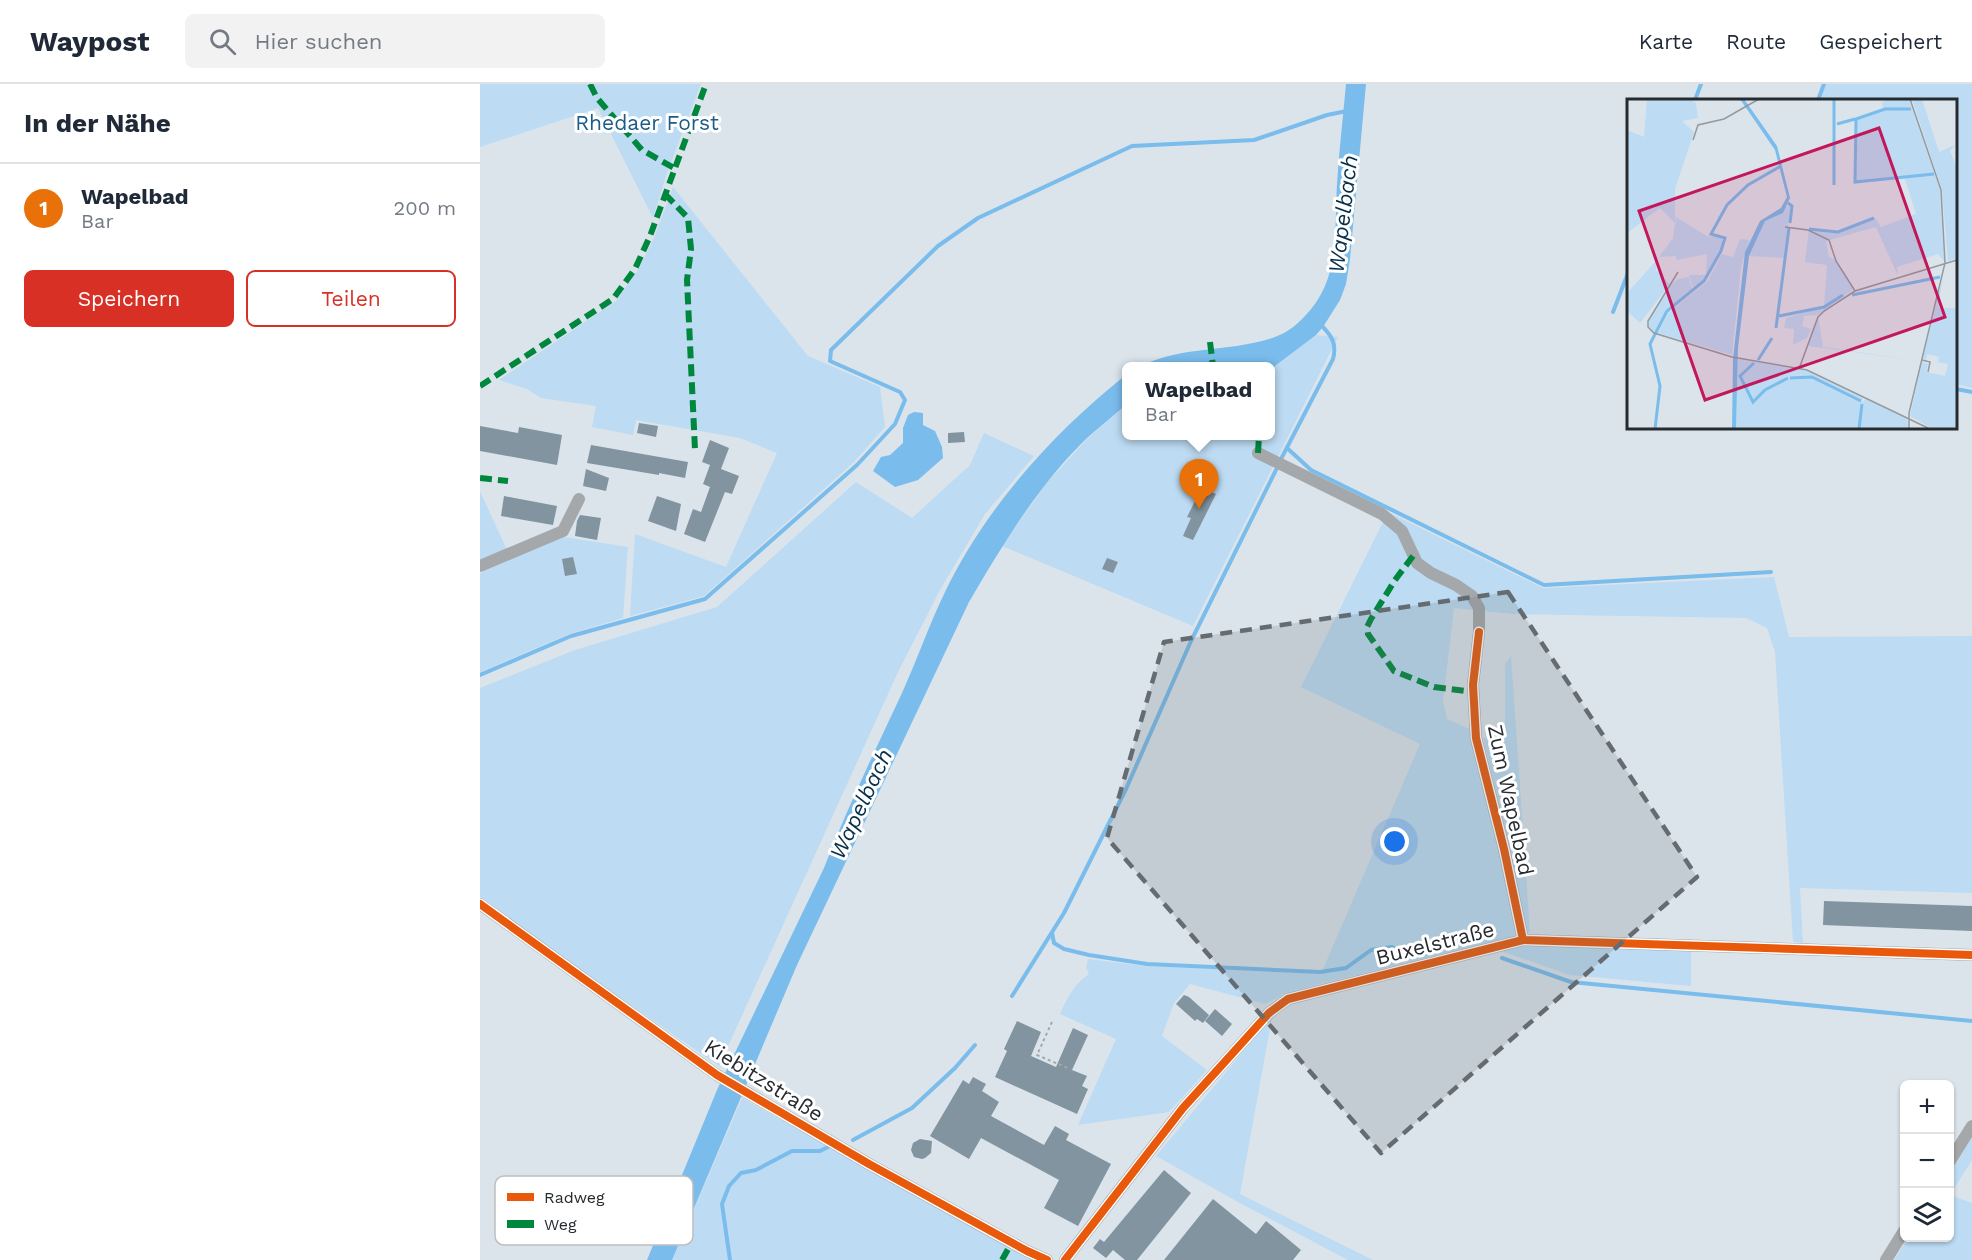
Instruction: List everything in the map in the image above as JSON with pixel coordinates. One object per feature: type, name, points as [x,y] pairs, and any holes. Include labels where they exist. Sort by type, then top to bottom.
[{"type":"street","name":"Zum Wapelbad","points":[[1258,453],[1382,514],[1402,531],[1417,563],[1472,596],[1479,608],[1479,632],[1473,686],[1476,738],[1504,849],[1523,940]]},
{"type":"street","points":[[480,566],[563,531],[579,500]]},
{"type":"street","name":"Kiebitzstraße","points":[[480,904],[717,1075],[747,1094],[1027,1251],[1047,1260]]},
{"type":"street","name":"Buxelstraße","points":[[1065,1260],[1183,1108],[1269,1013],[1288,999],[1523,940],[1972,956]]},
{"type":"street","points":[[1954,1155],[1972,1126]]},
{"type":"street","points":[[1886,1260],[1900,1239]]},
{"type":"path","points":[[1052,1022],[1037,1055],[1070,1069]]},
{"type":"highlighted area","points":[[1508,592],[1697,877],[1381,1153],[1107,838],[1164,642]]},
{"type":"green space","name":"Rhedaer Forst","points":[[480,84],[701,84],[667,173],[653,218],[598,108],[480,147]]},
{"type":"green space","points":[[1826,84],[1972,84],[1972,388],[1957,384],[1957,99],[1820,99]]},
{"type":"green space","points":[[673,187],[808,356],[880,387],[885,427],[854,462],[704,596],[630,616],[635,534],[726,567],[777,453],[740,438],[636,420],[633,435],[592,427],[596,406],[541,398],[527,389],[499,380],[616,301],[638,270],[654,238]]},
{"type":"green space","points":[[1316,335],[1338,337],[1193,626],[1002,546],[1046,484],[1088,438],[1122,408],[1122,440],[1275,440],[1275,366]]},
{"type":"green space","points":[[984,433],[1034,456],[985,514],[940,590],[898,672],[719,1066],[560,956],[480,897],[480,688],[575,650],[717,607],[856,482],[912,518],[970,465]]},
{"type":"green space","points":[[480,491],[507,550],[480,561]]},
{"type":"green space","points":[[1388,512],[1543,588],[1774,577],[1789,637],[1972,636],[1972,893],[1800,888],[1803,943],[1793,942],[1775,652],[1767,628],[1746,618],[1513,614],[1454,608],[1443,701],[1447,719],[1471,730],[1500,852],[1516,936],[1286,993],[1265,1004],[1190,984],[1174,1003],[1162,1036],[1207,1070],[1169,1112],[1078,1125],[1116,1039],[1060,1014],[1065,1002],[1079,982],[1089,974],[1086,968],[1088,959],[1145,966],[1321,974],[1420,744],[1301,687]]},
{"type":"green space","points":[[564,537],[628,547],[623,618],[569,634],[480,672],[480,574],[509,557]]},
{"type":"green space","points":[[1511,656],[1530,933],[1525,930],[1510,852],[1483,738],[1505,737],[1505,664]]},
{"type":"green space","points":[[1523,946],[1691,950],[1691,986],[1570,975],[1501,951]]},
{"type":"green space","points":[[1272,1017],[1240,1194],[1373,1260],[1348,1260],[1156,1156]]},
{"type":"green space","points":[[742,1098],[1036,1260],[672,1260],[678,1245],[693,1245],[693,1211]]},
{"type":"green space","points":[[1972,1138],[1972,1160],[1954,1189],[1954,1167]]},
{"type":"green space","points":[[1954,1196],[1972,1203],[1972,1260],[1894,1260],[1905,1242],[1954,1242]]},
{"type":"water","name":"Wapelbach","points":[[1346,84],[1366,84],[1346,284],[1340,300],[1316,335],[1275,366],[1275,362],[1151,362],[1172,355],[1237,346],[1274,337],[1296,325],[1304,317],[1316,303],[1330,272],[1335,238]]},
{"type":"water","name":"Wapelbach","points":[[1122,378],[1122,408],[1088,437],[1054,474],[1009,537],[969,602],[797,965],[693,1210],[693,1176],[682,1176],[717,1090],[824,868],[945,592],[980,530],[1001,501],[1048,446]]},
{"type":"water","points":[[914,412],[923,413],[923,425],[935,431],[942,447],[943,458],[918,480],[895,487],[873,471],[881,457],[890,455],[903,443],[903,428],[908,415]]},
{"type":"water","points":[[653,1245],[678,1245],[672,1260],[647,1260]]},
{"type":"building","points":[[639,423],[658,426],[656,437],[637,433]]},
{"type":"building","points":[[480,426],[518,433],[519,427],[562,435],[557,465],[480,451]]},
{"type":"building","points":[[964,432],[965,442],[948,443],[948,433]]},
{"type":"building","points":[[710,440],[729,448],[721,469],[739,476],[732,494],[725,492],[705,542],[684,534],[693,509],[701,512],[710,487],[703,484],[710,465],[702,462]]},
{"type":"building","points":[[591,445],[688,462],[685,478],[587,463]]},
{"type":"building","points":[[586,469],[609,478],[606,491],[583,486]]},
{"type":"building","points":[[1202,487],[1216,494],[1193,540],[1183,536],[1191,518],[1187,517]]},
{"type":"building","points":[[504,496],[557,506],[553,525],[501,516]]},
{"type":"building","points":[[657,496],[681,504],[676,531],[648,521]]},
{"type":"building","points":[[580,515],[601,518],[597,540],[575,536]]},
{"type":"building","points":[[573,557],[577,574],[565,576],[562,559]]},
{"type":"building","points":[[1107,558],[1118,562],[1113,573],[1102,569]]},
{"type":"building","points":[[1824,901],[1972,906],[1972,931],[1823,925]]},
{"type":"building","points":[[1184,995],[1209,1015],[1203,1023],[1197,1019],[1195,1021],[1176,1004]]},
{"type":"building","points":[[1215,1009],[1232,1024],[1222,1036],[1205,1021]]},
{"type":"building","points":[[1017,1021],[1041,1032],[1031,1056],[1056,1067],[1073,1028],[1088,1035],[1072,1070],[1087,1076],[1082,1086],[1088,1089],[1077,1114],[995,1077],[1007,1051],[1004,1049]]},
{"type":"building","points":[[973,1077],[986,1084],[982,1091],[999,1102],[991,1116],[1044,1145],[1055,1126],[1069,1134],[1066,1140],[1111,1164],[1078,1226],[1044,1208],[1059,1180],[981,1138],[969,1159],[930,1136],[963,1080],[969,1084]]},
{"type":"building","points":[[920,1139],[932,1141],[931,1153],[922,1159],[914,1157],[911,1150],[913,1143]]},
{"type":"building","points":[[1164,1170],[1191,1193],[1137,1260],[1125,1260],[1113,1250],[1106,1258],[1093,1248],[1100,1239],[1104,1242]]},
{"type":"building","points":[[1213,1199],[1256,1234],[1266,1221],[1301,1250],[1293,1260],[1164,1260]]},
{"type":"waterway","points":[[1695,99],[1701,84]]},
{"type":"waterway","points":[[1818,99],[1824,84]]},
{"type":"waterway","points":[[480,675],[571,636],[705,599],[857,465],[895,424],[905,400],[900,392],[830,361],[831,350],[938,246],[978,218],[1132,146],[1254,140],[1327,115],[1347,111]]},
{"type":"waterway","points":[[1613,312],[1627,276]]},
{"type":"waterway","points":[[1281,459],[1333,359],[1333,341],[1321,325]]},
{"type":"waterway","points":[[1957,389],[1972,392]]},
{"type":"waterway","points":[[1287,448],[1311,470],[1544,585],[1771,572]]},
{"type":"waterway","points":[[1012,996],[1064,913],[1126,789],[1191,641],[1277,468]]},
{"type":"waterway","points":[[1052,933],[1054,943],[1064,949],[1147,964],[1320,972],[1346,968],[1371,950],[1392,947],[1409,956],[1425,954],[1452,943]]},
{"type":"waterway","points":[[1502,958],[1571,982],[1972,1021]]},
{"type":"waterway","points":[[853,1140],[912,1108],[955,1068],[975,1045]]},
{"type":"waterway","points":[[730,1260],[722,1204],[729,1186],[741,1173],[756,1170],[792,1151],[820,1151],[828,1147]]},
{"type":"marked path","points":[[590,84],[597,98],[642,150],[674,168]]},
{"type":"marked path","points":[[480,386],[613,299],[635,269],[650,236],[706,84]]},
{"type":"marked path","points":[[665,194],[688,218],[691,249],[687,280],[695,450]]},
{"type":"marked path","points":[[1210,342],[1212,362]]},
{"type":"marked path","points":[[1258,453],[1259,440]]},
{"type":"marked path","points":[[480,478],[508,481]]},
{"type":"marked path","points":[[1413,556],[1371,619],[1367,627],[1368,634],[1394,671],[1434,687],[1473,692]]},
{"type":"marked path","points":[[1002,1260],[1012,1242]]},
{"type":"cycle path","points":[[1479,632],[1473,685],[1476,738],[1504,849],[1523,940]]},
{"type":"cycle path","points":[[480,904],[717,1075],[869,1164],[1047,1260]]},
{"type":"cycle path","points":[[1065,1260],[1183,1108],[1269,1013],[1288,999],[1523,940],[1972,955]]},
{"type":"place","name":"Wapelbad","points":[[1199,509]]}]
